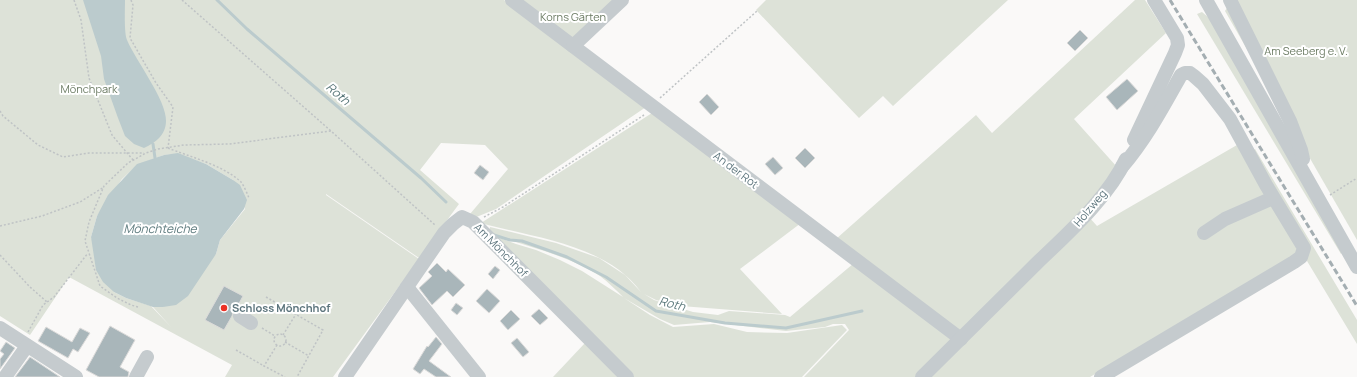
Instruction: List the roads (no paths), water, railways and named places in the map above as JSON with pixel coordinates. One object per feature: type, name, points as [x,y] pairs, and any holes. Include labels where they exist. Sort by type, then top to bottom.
[{"type":"street","name":"An der Rot","points":[[512,0],[960,339]]},
{"type":"street","points":[[573,46],[622,0]]},
{"type":"street","name":"Holzweg","points":[[922,377],[1076,225],[1100,197],[1122,167],[1178,45],[1177,38],[1154,0]]},
{"type":"street","points":[[1230,0],[1290,122],[1301,150],[1308,179]]},
{"type":"street","points":[[1209,1],[1357,267]]},
{"type":"street","points":[[1101,377],[1301,257],[1304,248],[1273,198],[1230,119],[1203,84],[1190,73],[1181,75],[1158,116],[1135,151],[1122,167]]},
{"type":"street","points":[[1204,233],[1225,219],[1273,198]]},
{"type":"street","name":"Am Mönchhof","points":[[345,377],[444,233],[462,217],[473,222],[627,377]]},
{"type":"street","points":[[407,287],[479,377]]},
{"type":"street","points":[[0,328],[76,377]]},
{"type":"street","points":[[5,377],[25,344]]},
{"type":"street","points":[[136,377],[147,357]]},
{"type":"water","points":[[83,0],[125,0],[125,26],[127,40],[162,103],[165,113],[166,126],[162,134],[156,141],[144,148],[134,144],[125,136],[104,79],[101,56]]},
{"type":"water","name":"Mönchteiche","points":[[178,153],[206,164],[233,180],[240,185],[247,200],[244,209],[220,240],[216,254],[188,296],[176,305],[153,307],[126,298],[114,292],[103,282],[96,270],[91,237],[97,216],[108,195],[137,164],[164,155]]},
{"type":"waterway","name":"Roth","points":[[217,0],[247,29],[421,178],[446,202]]},
{"type":"waterway","points":[[153,144],[155,158]]},
{"type":"waterway","name":"Roth","points":[[494,235],[510,240],[522,241],[567,257],[606,277],[656,311],[725,323],[786,328],[862,311]]},
{"type":"railway","points":[[1170,0],[1357,306]]},
{"type":"place","name":"Schloss Mönchhof","points":[[224,308]]},
{"type":"park label","name":"Korns Gärten","points":[[573,17]]},
{"type":"park label","name":"Am Seeberg e. V.","points":[[1306,51]]},
{"type":"park label","name":"Mönchpark","points":[[89,89]]}]
